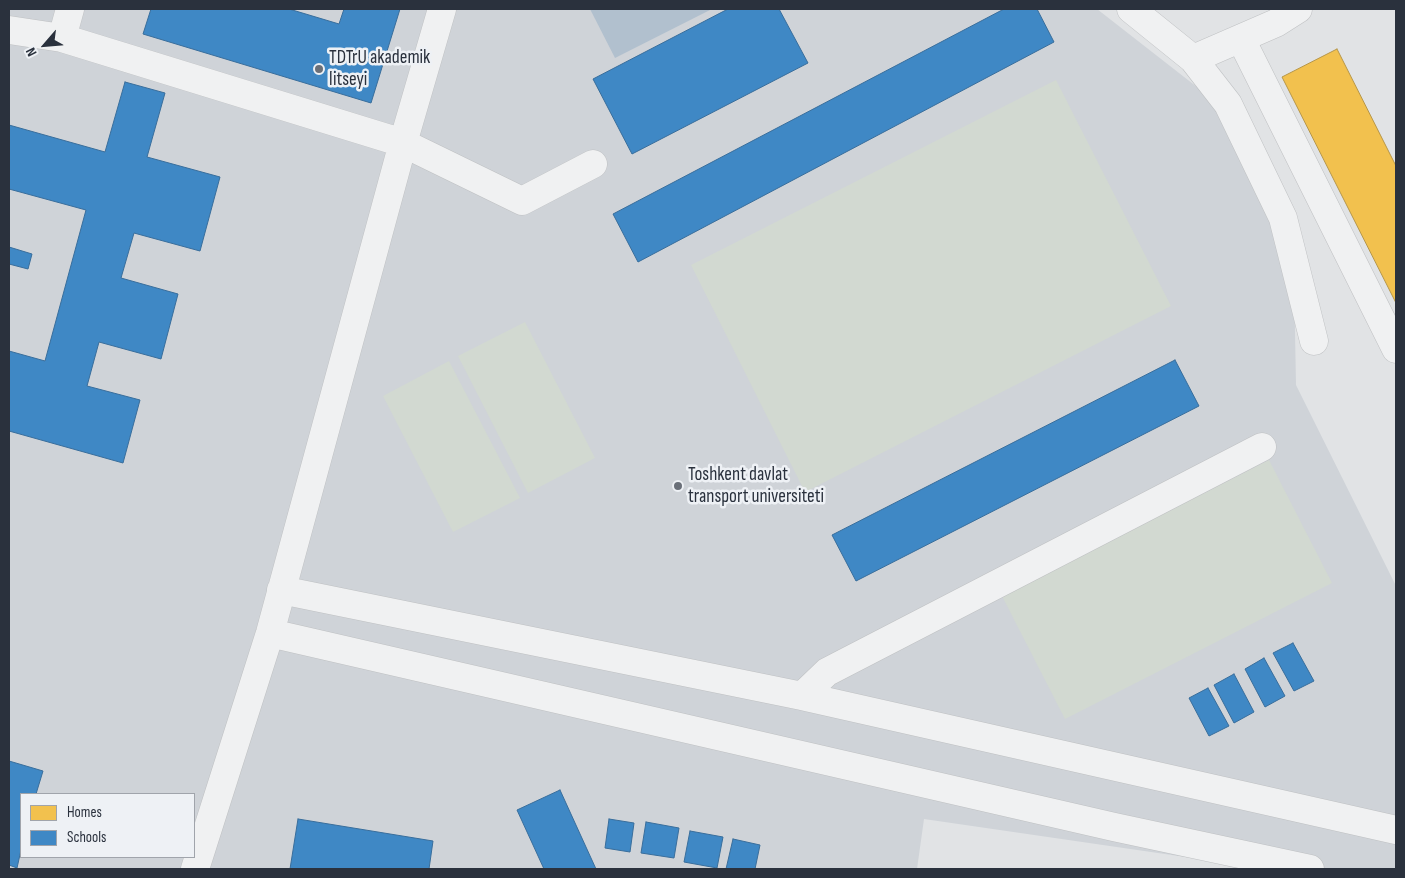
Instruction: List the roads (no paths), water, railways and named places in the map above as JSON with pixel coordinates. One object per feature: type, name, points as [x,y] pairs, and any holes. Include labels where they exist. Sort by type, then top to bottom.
[{"type":"street","points":[[62,38],[70,9]]},
{"type":"street","points":[[195,869],[270,633],[403,143],[442,9]]},
{"type":"street","points":[[1131,9],[1193,59],[1228,104],[1283,218],[1314,341]]},
{"type":"street","points":[[1193,59],[1276,23],[1298,9]]},
{"type":"street","points":[[9,30],[62,38],[403,143],[522,201],[593,164]]},
{"type":"street","points":[[1241,39],[1396,349]]},
{"type":"street","points":[[802,696],[827,672],[1262,447]]},
{"type":"street","points":[[281,590],[802,696],[1396,830]]},
{"type":"street","points":[[270,633],[1114,827],[1310,869]]},
{"type":"water","points":[[590,9],[712,9],[615,58]]},
{"type":"place","name":"TDTrU akademik litseyi","points":[[319,69]]},
{"type":"place","name":"Toshkent davlat transport universiteti","points":[[678,486]]}]
